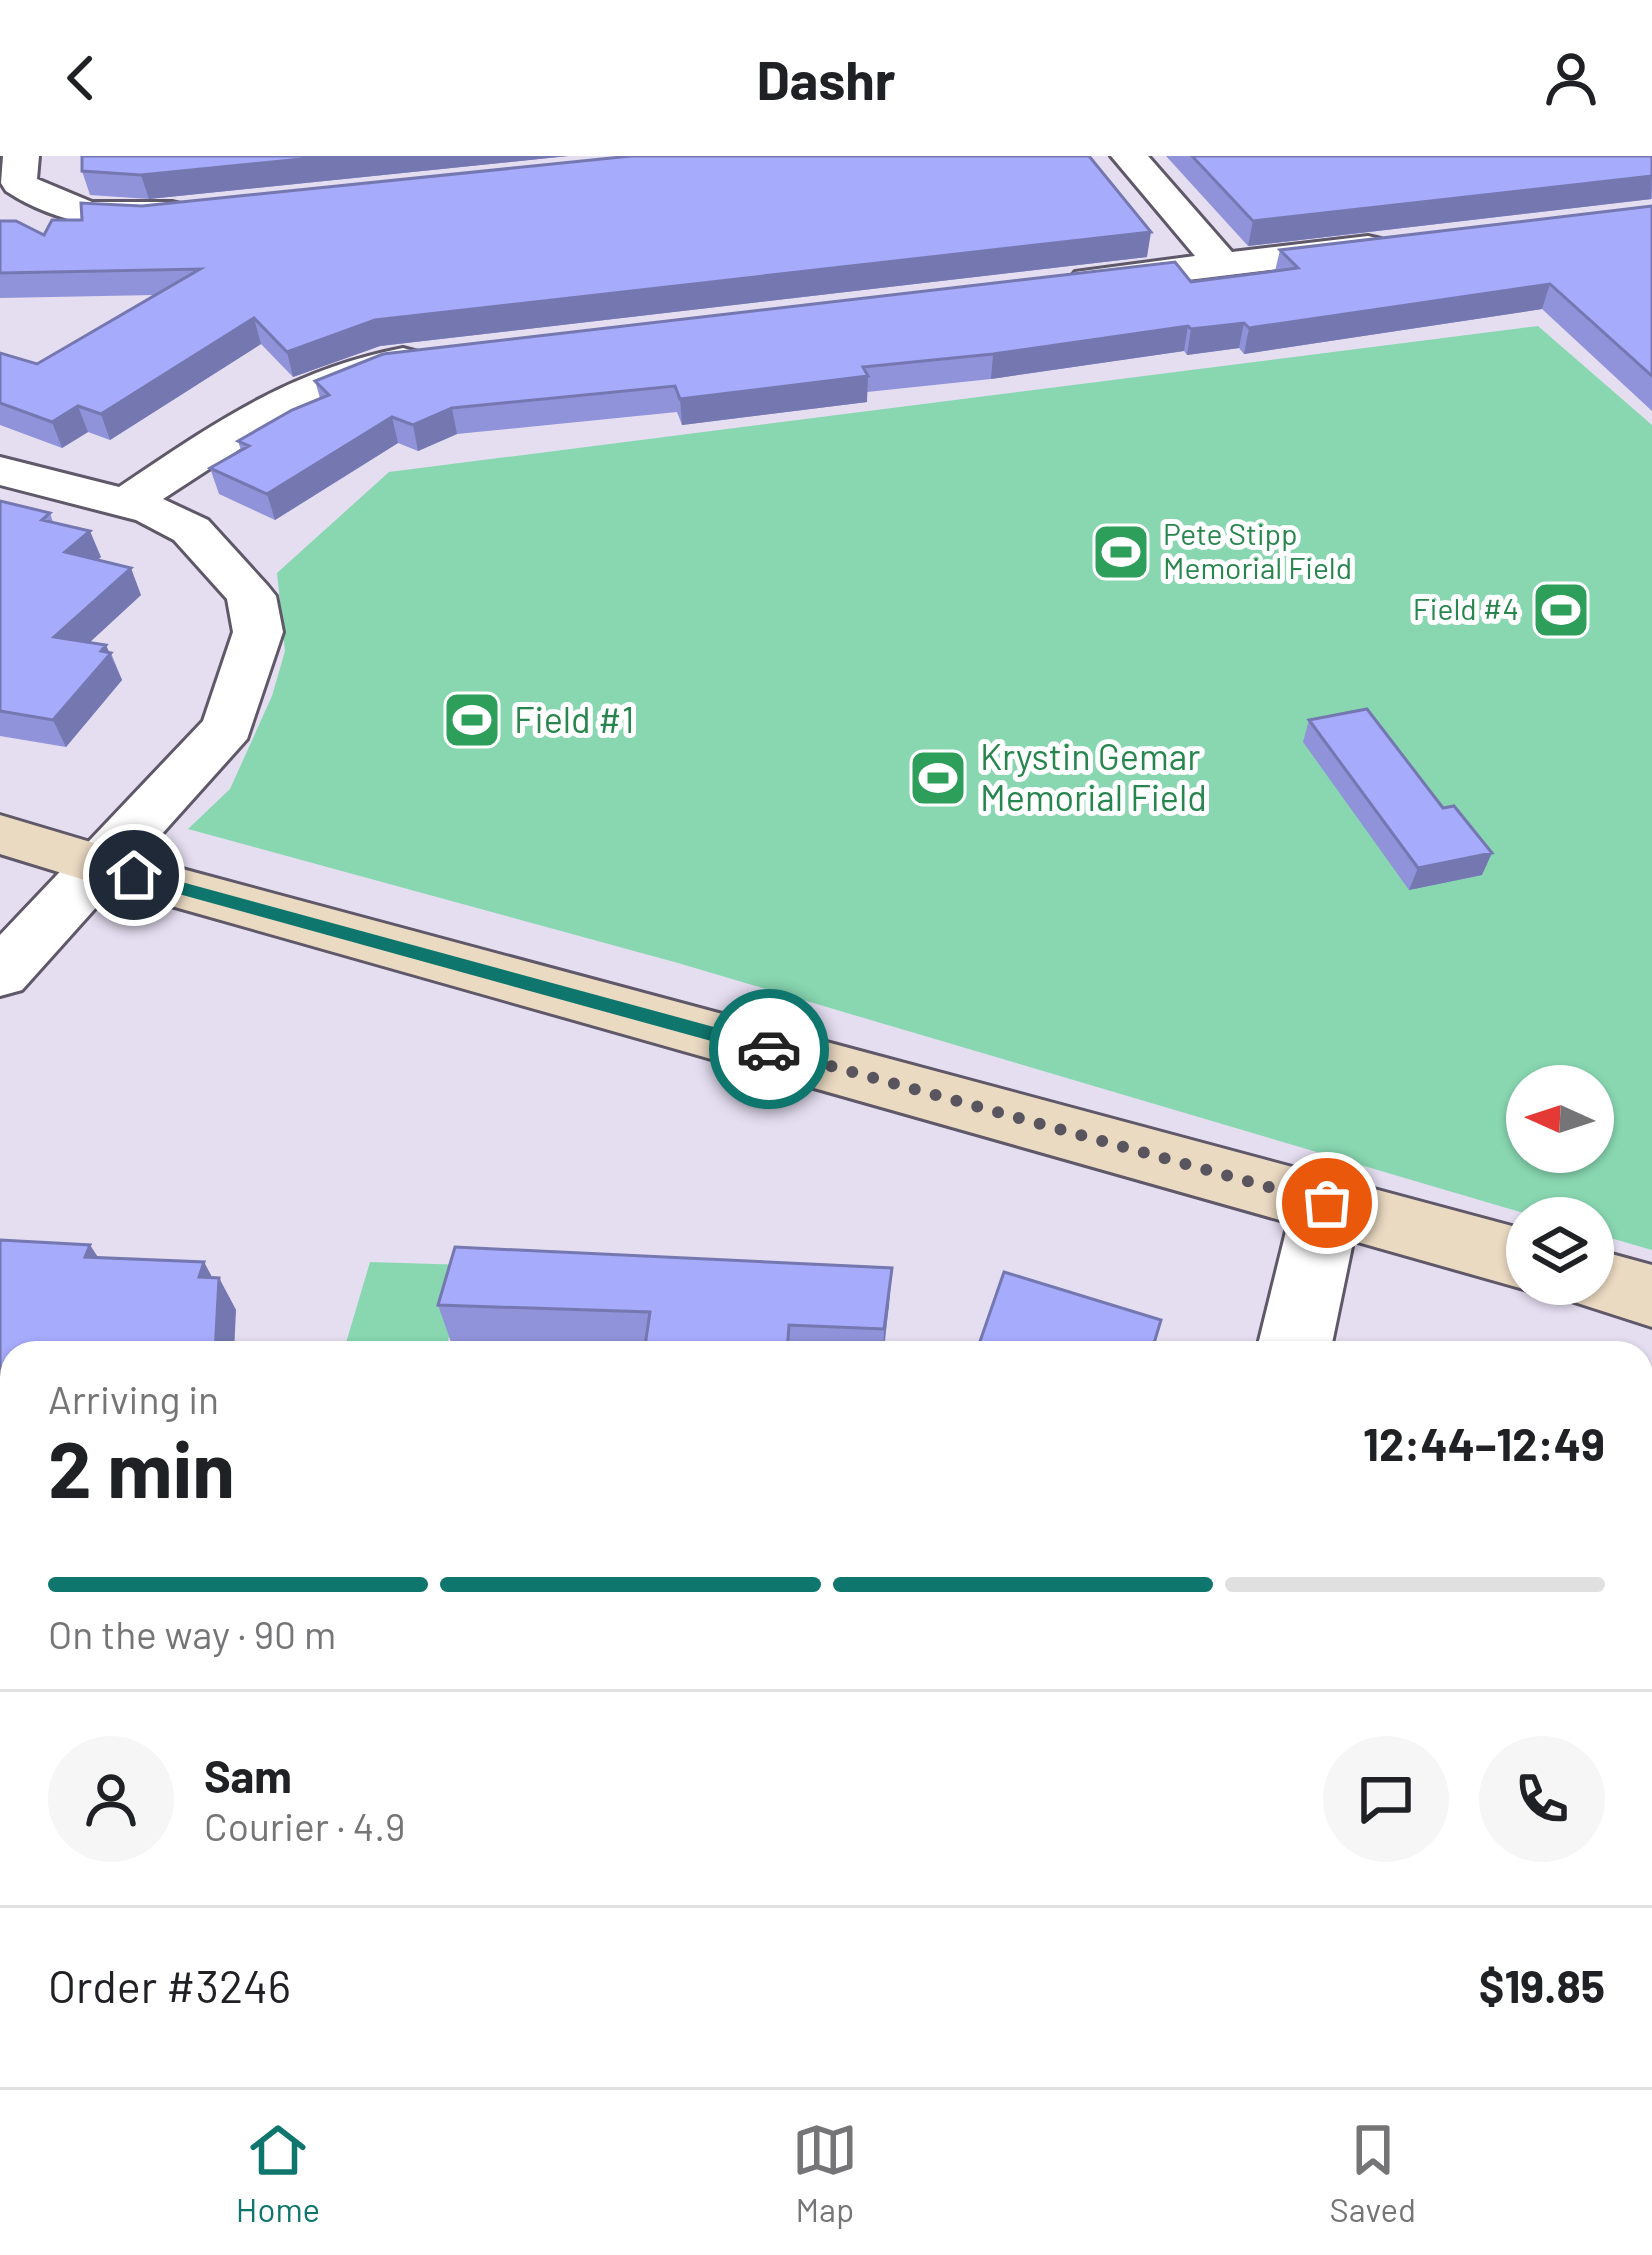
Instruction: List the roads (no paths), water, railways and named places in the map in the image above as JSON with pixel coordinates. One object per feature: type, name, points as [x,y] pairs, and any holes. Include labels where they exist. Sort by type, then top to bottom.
[{"type":"main road","points":[[0,834],[104,867],[1506,1254]]},
{"type":"main road","points":[[1614,1285],[1652,1295]]},
{"type":"street","points":[[20,156],[20,182],[39,197],[86,214],[196,210]]},
{"type":"street","points":[[1130,156],[1222,264]]},
{"type":"street","points":[[1059,284],[1412,242]]},
{"type":"street","points":[[124,504],[270,406],[381,363],[451,355]]},
{"type":"street","points":[[0,471],[152,510],[191,530],[251,596],[259,632],[228,727],[104,867],[0,974]]},
{"type":"street","points":[[1296,1341],[1327,1203]]},
{"type":"place","name":"Pete Stipp Memorial Field","points":[[1121,552]]},
{"type":"place","name":"Field #4","points":[[1561,610]]},
{"type":"place","name":"Field #1","points":[[472,720]]},
{"type":"place","name":"Krystin Gemar Memorial Field","points":[[938,778]]}]
